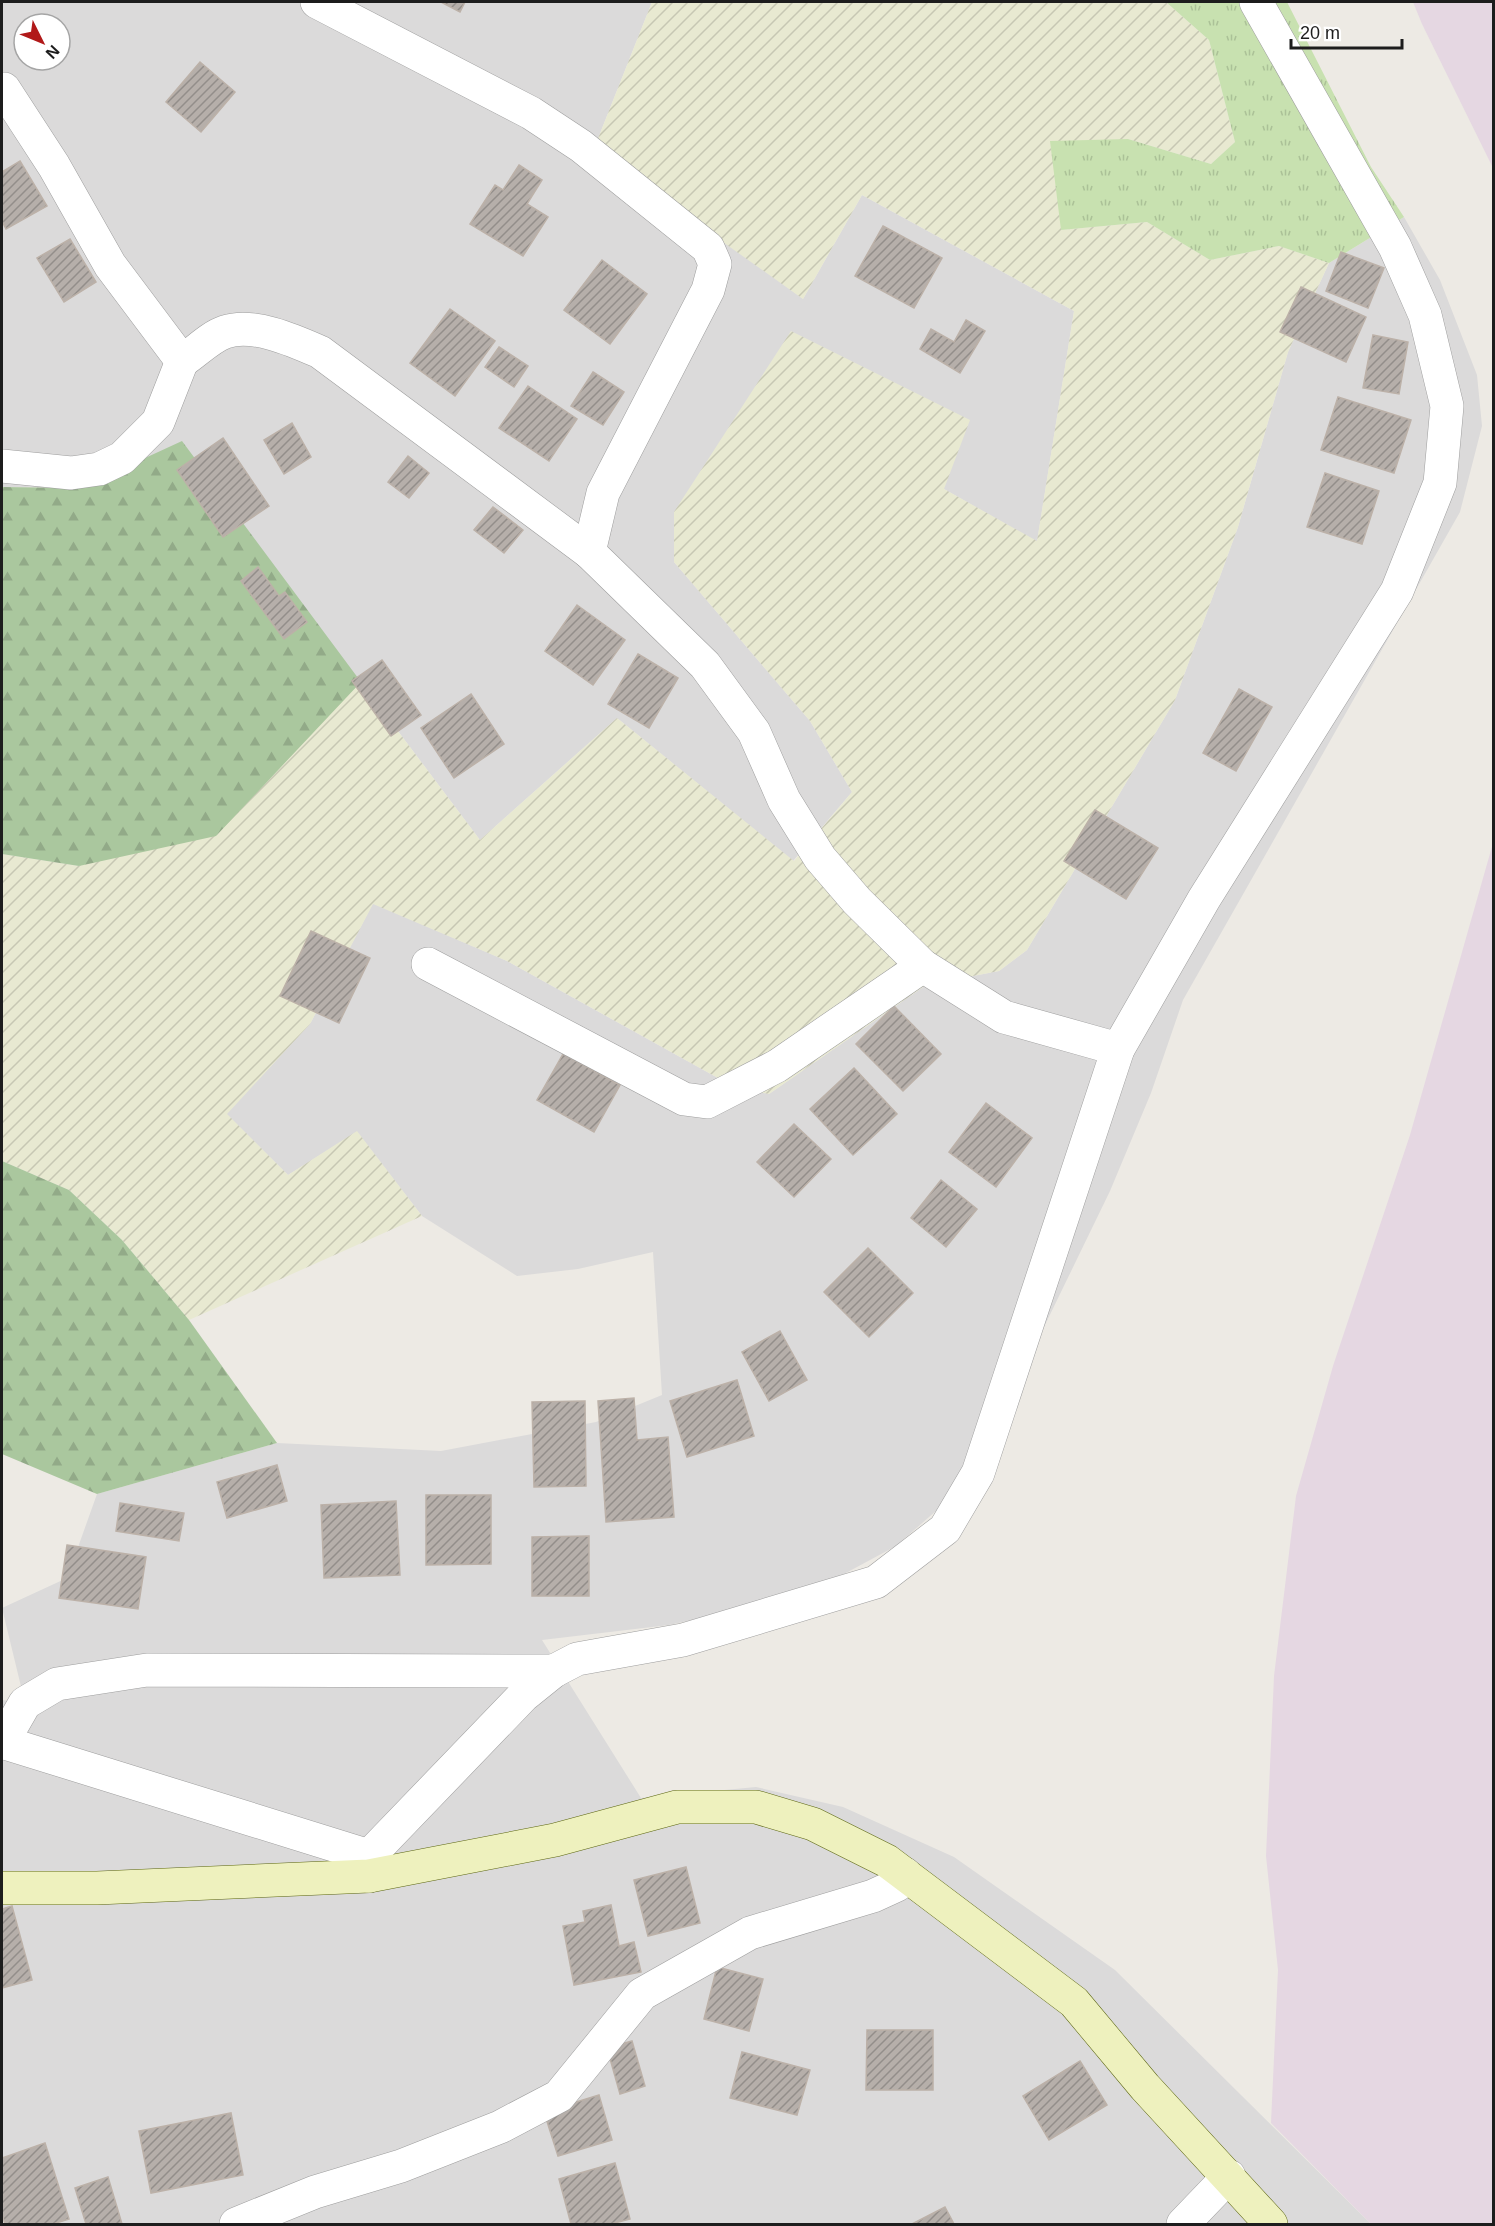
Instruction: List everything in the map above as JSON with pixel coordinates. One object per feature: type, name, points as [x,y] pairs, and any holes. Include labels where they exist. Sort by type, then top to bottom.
[{"type":"street","points":[[317,2],[531,113],[581,146],[708,248],[715,264],[708,290],[603,493],[589,552]]},
{"type":"street","points":[[369,1866],[523,1696],[554,1671],[577,1659],[683,1640],[876,1582],[945,1529],[978,1473],[1118,1049],[1204,898],[1397,591],[1440,483],[1447,406],[1425,315],[1395,247],[1256,2]]},
{"type":"street","points":[[4,89],[54,166],[110,265],[182,362]]},
{"type":"street","points":[[2,466],[71,473],[99,469],[122,458],[158,422],[182,362],[225,332],[259,330],[290,338],[320,352],[589,552],[705,664],[754,732],[784,800],[820,858],[857,901],[923,966],[1004,1017],[1118,1049]]},
{"type":"street","points":[[428,964],[684,1099],[707,1102],[777,1066],[923,966]]},
{"type":"street","points":[[369,1866],[2,1742],[25,1703],[57,1684],[147,1670],[554,1671]]},
{"type":"street","points":[[2,1888],[97,1888],[369,1866],[555,1840],[676,1807],[756,1807],[813,1824],[887,1862],[1074,2002],[1145,2087],[1271,2224]]},
{"type":"street","points":[[236,2224],[315,2192],[434,2153],[500,2127],[539,2107],[559,2096],[642,1994],[750,1934],[873,1896],[897,1885],[905,1874]]},
{"type":"street","points":[[1183,2224],[1229,2176]]},
{"type":"shaded area","points":[[2,2],[652,2],[597,141],[803,299],[862,195],[1074,311],[1037,542],[944,489],[674,562],[810,721],[852,792],[793,861],[617,718],[480,840],[361,682],[80,488],[2,487]]},
{"type":"shaded area","points":[[1413,2],[1493,2],[1493,168],[1422,24]]},
{"type":"shaded area","points":[[1404,217],[1440,280],[1477,375],[1482,426],[1460,512],[1183,1000],[1151,1093],[1110,1191],[1044,1327],[976,1456],[937,1510],[896,1546],[805,1595],[669,1625],[542,1640],[641,1798],[756,1787],[843,1807],[954,1857],[1115,1970],[1371,2224],[2,2224],[2,1700],[25,1703],[2,1608],[67,1578],[97,1494],[277,1443],[441,1451],[596,1422],[662,1395],[653,1252],[578,1269],[517,1276],[422,1216],[357,1132],[288,1175],[226,1114],[310,1024],[373,903],[507,961],[736,1088],[769,1094],[926,985],[999,971],[1027,950],[1175,700],[1238,527],[1288,352],[1329,263]]},
{"type":"shaded area","points":[[1493,843],[1493,2224],[1371,2224],[1271,2123],[1278,1970],[1266,1856],[1274,1676],[1296,1496],[1333,1366],[1410,1135]]},
{"type":"green space","points":[[652,2],[1166,2],[1209,40],[1235,142],[1211,164],[1128,139],[1061,230],[1147,222],[1210,260],[1279,246],[1329,263],[1288,352],[1238,527],[1175,700],[1027,950],[999,971],[926,985],[769,1094],[736,1088],[507,961],[373,904],[310,1024],[227,1114],[288,1175],[357,1131],[422,1216],[189,1320],[122,1240],[69,1190],[2,1161],[2,854],[79,866],[361,682],[480,840],[617,718],[794,861],[852,792],[810,721],[674,562],[674,512],[791,331],[970,420],[944,489],[1037,541],[1074,311],[862,195],[803,299],[720,240],[597,141]]},
{"type":"green space","points":[[1166,2],[1287,2],[1371,167],[1404,217],[1329,263],[1279,246],[1210,260],[1147,222],[1061,230],[1050,141],[1128,139],[1211,164],[1235,142],[1209,40]]},
{"type":"green space","points":[[182,441],[361,682],[216,836],[79,866],[2,854],[2,487],[80,488]]},
{"type":"green space","points":[[2,1161],[69,1190],[122,1240],[189,1320],[277,1443],[97,1494],[2,1454]]},
{"type":"building","points":[[441,2],[465,2],[460,12]]},
{"type":"building","points":[[200,62],[235,92],[201,132],[166,102]]},
{"type":"building","points":[[20,161],[47,206],[6,229],[2,221],[2,172]]},
{"type":"building","points":[[519,165],[542,180],[527,204],[548,217],[523,256],[470,224],[495,185],[503,190]]},
{"type":"building","points":[[883,226],[942,258],[914,308],[855,276]]},
{"type":"building","points":[[70,239],[96,282],[64,302],[37,258]]},
{"type":"building","points":[[1341,252],[1384,268],[1368,308],[1326,291]]},
{"type":"building","points":[[602,260],[647,294],[610,344],[564,310]]},
{"type":"building","points":[[1301,287],[1366,317],[1346,362],[1280,332]]},
{"type":"building","points":[[450,309],[495,341],[455,396],[410,363]]},
{"type":"building","points":[[966,320],[985,331],[960,373],[920,349],[931,329],[954,342]]},
{"type":"building","points":[[1373,335],[1408,342],[1399,394],[1363,388]]},
{"type":"building","points":[[499,347],[528,366],[514,387],[485,367]]},
{"type":"building","points":[[593,372],[624,392],[603,425],[571,406]]},
{"type":"building","points":[[528,386],[577,419],[549,461],[499,428]]},
{"type":"building","points":[[1338,397],[1411,420],[1394,473],[1321,450]]},
{"type":"building","points":[[292,423],[311,457],[284,474],[264,440]]},
{"type":"building","points":[[223,438],[269,506],[223,537],[177,470]]},
{"type":"building","points":[[408,456],[429,473],[409,498],[388,482]]},
{"type":"building","points":[[1325,473],[1379,491],[1362,544],[1307,527]]},
{"type":"building","points":[[493,507],[523,530],[504,553],[474,530]]},
{"type":"building","points":[[258,567],[279,596],[285,592],[307,622],[284,639],[241,581]]},
{"type":"building","points":[[577,605],[625,640],[593,685],[545,651]]},
{"type":"building","points":[[638,654],[678,678],[649,728],[608,704]]},
{"type":"building","points":[[382,660],[421,715],[391,736],[352,681]]},
{"type":"building","points":[[1239,689],[1272,707],[1236,771],[1203,753]]},
{"type":"building","points":[[471,694],[504,744],[454,778],[421,728]]},
{"type":"building","points":[[1095,810],[1158,848],[1126,899],[1064,861]]},
{"type":"building","points":[[311,931],[370,958],[339,1023],[280,996]]},
{"type":"building","points":[[894,1006],[941,1054],[903,1091],[856,1044]]},
{"type":"building","points":[[563,1054],[620,1085],[594,1132],[537,1100]]},
{"type":"building","points":[[854,1068],[897,1114],[853,1155],[810,1109]]},
{"type":"building","points":[[986,1103],[1032,1138],[996,1187],[949,1152]]},
{"type":"building","points":[[794,1124],[831,1159],[794,1197],[757,1162]]},
{"type":"building","points":[[941,1180],[977,1209],[946,1247],[911,1218]]},
{"type":"building","points":[[868,1248],[913,1293],[869,1337],[824,1292]]},
{"type":"building","points":[[780,1331],[807,1380],[769,1401],[742,1352]]},
{"type":"building","points":[[737,1380],[754,1436],[687,1457],[670,1401]]},
{"type":"building","points":[[634,1398],[637,1440],[668,1437],[674,1517],[606,1522],[598,1401]]},
{"type":"building","points":[[585,1401],[586,1486],[534,1487],[532,1402]]},
{"type":"building","points":[[277,1465],[287,1501],[227,1518],[217,1482]]},
{"type":"building","points":[[426,1495],[491,1495],[491,1564],[426,1565]]},
{"type":"building","points":[[396,1501],[400,1575],[324,1578],[321,1505]]},
{"type":"building","points":[[120,1503],[184,1513],[179,1541],[116,1531]]},
{"type":"building","points":[[589,1536],[589,1596],[532,1596],[532,1537]]},
{"type":"building","points":[[67,1545],[146,1557],[138,1609],[59,1598]]},
{"type":"building","points":[[686,1867],[700,1923],[648,1936],[634,1880]]},
{"type":"building","points":[[611,1905],[619,1946],[634,1942],[641,1972],[574,1985],[563,1926],[585,1922],[583,1911]]},
{"type":"building","points":[[12,1906],[32,1980],[2,1988],[2,1909]]},
{"type":"building","points":[[717,1967],[763,1979],[749,2031],[704,2019]]},
{"type":"building","points":[[867,2030],[933,2030],[933,2090],[866,2090]]},
{"type":"building","points":[[632,2041],[645,2086],[620,2094],[607,2048]]},
{"type":"building","points":[[742,2052],[810,2070],[797,2115],[730,2098]]},
{"type":"building","points":[[1080,2061],[1107,2105],[1049,2140],[1023,2096]]},
{"type":"building","points":[[599,2095],[612,2140],[558,2156],[544,2112]]},
{"type":"building","points":[[231,2113],[243,2175],[151,2193],[139,2131]]},
{"type":"building","points":[[45,2143],[69,2219],[53,2224],[5,2224],[2,2214],[2,2158]]},
{"type":"building","points":[[615,2163],[630,2219],[611,2224],[571,2224],[559,2179]]},
{"type":"building","points":[[108,2177],[122,2224],[86,2224],[75,2188]]},
{"type":"building","points":[[945,2207],[954,2224],[912,2224]]}]
